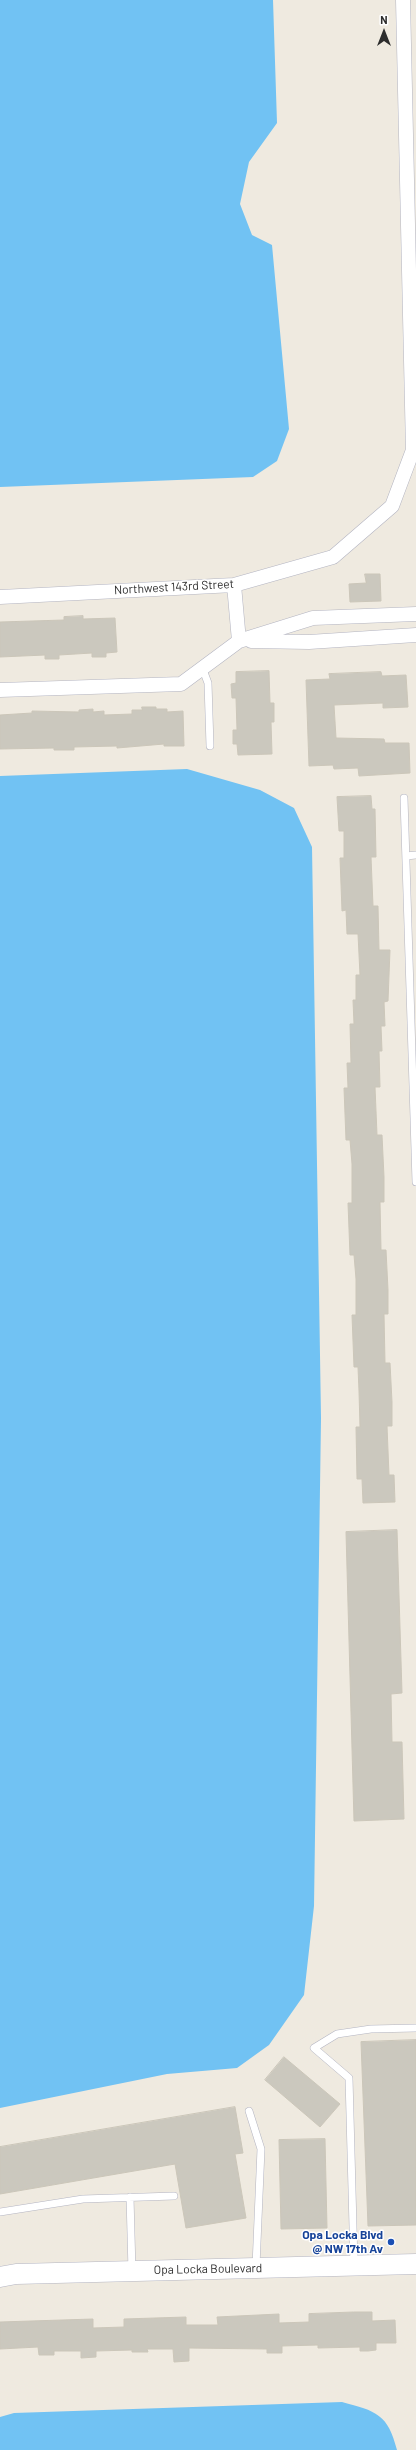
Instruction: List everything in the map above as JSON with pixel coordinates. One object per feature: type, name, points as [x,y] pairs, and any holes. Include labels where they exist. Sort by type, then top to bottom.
[{"type":"main road","name":"Opa Locka Boulevard","points":[[0,2277],[16,2274],[416,2264]]},
{"type":"street","name":"Northwest 143rd Street","points":[[0,597],[234,585],[333,557],[392,506],[413,450],[404,0]]},
{"type":"street","points":[[234,585],[239,641]]},
{"type":"street","points":[[0,690],[181,684],[202,666],[239,641],[313,618],[416,614]]},
{"type":"street","points":[[239,641],[309,642],[416,635]]},
{"type":"lane","points":[[202,666],[208,683],[210,746]]},
{"type":"lane","points":[[404,798],[416,1182]]},
{"type":"lane","points":[[406,856],[416,855]]},
{"type":"lane","points":[[354,2266],[349,2078],[314,2048],[337,2034],[371,2029],[416,2028]]},
{"type":"lane","points":[[249,2111],[261,2149],[256,2268]]},
{"type":"lane","points":[[0,2212],[83,2199],[174,2196]]},
{"type":"lane","points":[[130,2197],[132,2271]]},
{"type":"water","points":[[0,0],[273,0],[277,123],[249,162],[240,204],[252,235],[272,245],[289,429],[277,461],[253,477],[0,487]]},
{"type":"water","points":[[187,769],[260,790],[294,808],[312,847],[321,1418],[314,1906],[304,1995],[269,2045],[237,2068],[167,2074],[0,2108],[0,776]]},
{"type":"water","points":[[342,2402],[364,2408],[385,2421],[397,2450],[0,2450],[0,2417],[14,2413]]},
{"type":"building","points":[[365,574],[380,574],[381,601],[350,602],[349,584],[366,583]]},
{"type":"building","points":[[83,616],[83,619],[115,618],[117,652],[106,653],[106,657],[92,657],[92,653],[59,655],[59,659],[45,659],[45,655],[0,657],[0,622],[64,620],[64,617]]},
{"type":"building","points":[[269,671],[270,703],[274,703],[274,722],[271,722],[272,754],[238,755],[237,744],[233,744],[233,730],[237,730],[236,698],[232,698],[231,684],[236,683],[236,672]]},
{"type":"building","points":[[381,672],[382,676],[406,675],[408,707],[383,708],[383,703],[334,705],[336,738],[384,739],[385,743],[409,743],[410,773],[359,776],[358,768],[334,769],[333,765],[309,766],[306,680],[330,679],[329,674]]},
{"type":"building","points":[[142,707],[167,709],[167,712],[183,711],[184,746],[164,746],[164,744],[117,748],[117,746],[74,747],[74,750],[54,750],[54,748],[0,749],[0,715],[32,713],[32,711],[79,712],[79,710],[93,709],[93,712],[104,711],[104,715],[132,714],[132,710],[142,710]]},
{"type":"building","points":[[371,796],[372,809],[375,809],[376,857],[371,857],[373,906],[378,906],[379,950],[390,950],[388,1001],[384,1002],[385,1026],[381,1026],[382,1051],[379,1051],[380,1087],[375,1087],[377,1135],[382,1135],[384,1177],[384,1202],[380,1202],[381,1250],[386,1250],[388,1290],[388,1314],[384,1314],[385,1363],[390,1363],[392,1402],[392,1426],[387,1426],[389,1475],[394,1475],[395,1502],[363,1503],[362,1479],[357,1479],[356,1427],[360,1427],[359,1391],[358,1367],[354,1367],[352,1315],[356,1315],[356,1279],[354,1255],[350,1255],[348,1203],[352,1203],[352,1164],[350,1140],[346,1140],[344,1088],[348,1088],[347,1063],[351,1063],[350,1024],[354,1024],[353,1000],[356,1000],[356,975],[360,975],[358,934],[347,934],[346,910],[342,911],[340,858],[344,858],[344,831],[339,831],[337,797]]},
{"type":"building","points":[[397,1530],[402,1693],[391,1694],[392,1742],[402,1742],[404,1819],[354,1821],[346,1532]]},
{"type":"building","points":[[416,2040],[416,2225],[368,2226],[361,2042]]},
{"type":"building","points":[[284,2057],[340,2104],[320,2127],[265,2080]]},
{"type":"building","points":[[235,2107],[243,2153],[235,2154],[246,2218],[186,2228],[175,2164],[0,2194],[0,2147]]},
{"type":"building","points":[[325,2139],[327,2228],[281,2229],[279,2140]]},
{"type":"building","points":[[372,2312],[372,2321],[395,2320],[396,2343],[376,2343],[376,2350],[368,2351],[360,2351],[360,2347],[318,2348],[318,2345],[282,2346],[282,2353],[267,2353],[267,2349],[189,2348],[189,2361],[174,2362],[173,2349],[147,2349],[148,2352],[132,2352],[132,2350],[96,2351],[96,2357],[81,2358],[81,2351],[54,2351],[54,2355],[39,2355],[38,2347],[0,2349],[0,2322],[93,2319],[93,2328],[124,2327],[124,2319],[186,2317],[186,2325],[218,2325],[217,2317],[279,2314],[279,2323],[309,2322],[309,2314]]},
{"type":"place","name":"Opa Locka Blvd @ NW 17th Av","points":[[391,2242]]}]
